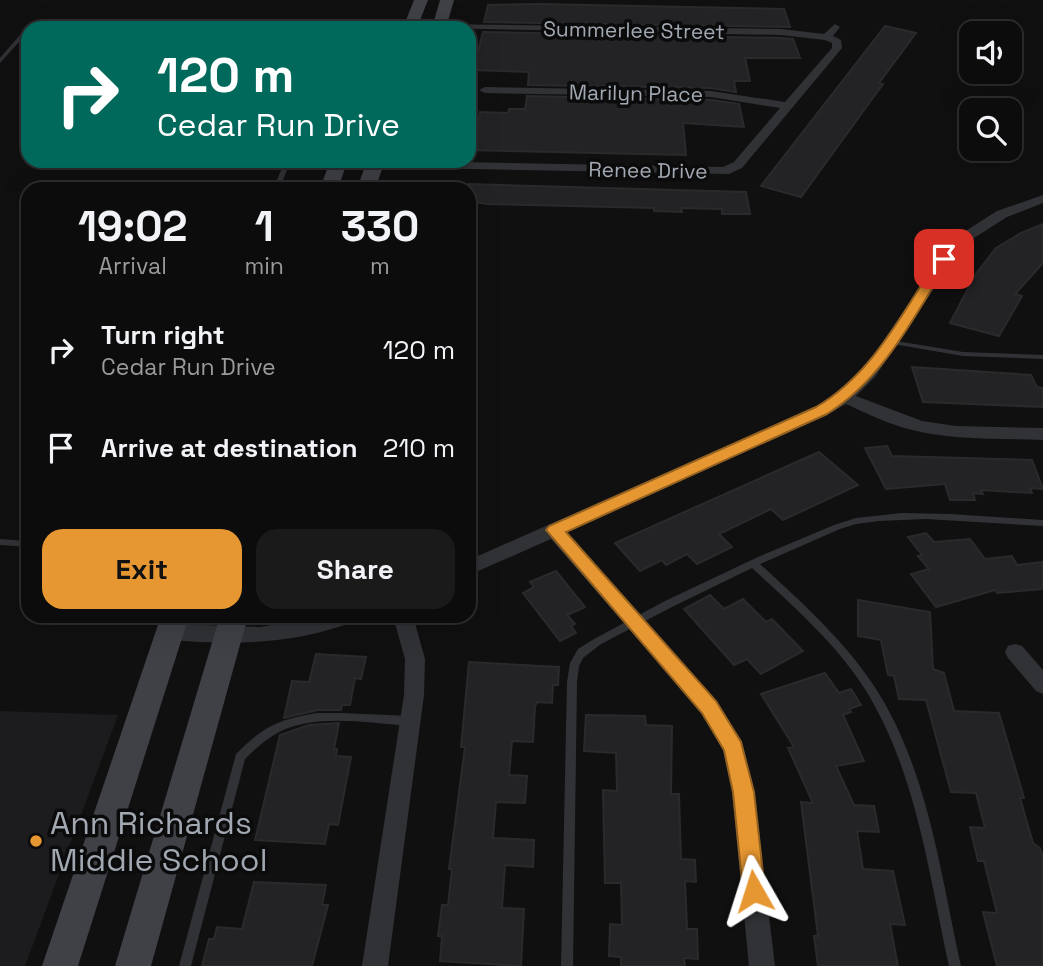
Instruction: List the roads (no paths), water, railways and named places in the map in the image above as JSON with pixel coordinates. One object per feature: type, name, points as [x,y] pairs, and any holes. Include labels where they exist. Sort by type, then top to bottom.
[{"type":"main road","points":[[413,21],[421,0]]},
{"type":"main road","points":[[442,21],[447,0]]},
{"type":"main road","points":[[60,966],[171,623]]},
{"type":"main road","points":[[133,966],[231,626]]},
{"type":"street","name":"Summerlee Street","points":[[476,28],[831,32]]},
{"type":"street","name":"Renee Drive","points":[[476,165],[725,171],[738,165],[837,48],[831,32]]},
{"type":"street","name":"Marilyn Place","points":[[485,90],[711,94],[786,106]]},
{"type":"street","points":[[476,565],[821,411],[845,397],[869,374],[893,342],[958,242],[1002,214],[1043,200]]},
{"type":"street","points":[[845,397],[884,416],[920,426],[1043,434]]},
{"type":"street","points":[[555,530],[709,707],[734,748],[744,792],[762,966]]},
{"type":"street","points":[[196,623],[231,626],[249,637],[333,623]]},
{"type":"street","points":[[375,966],[410,721],[415,659],[405,623]]},
{"type":"street","points":[[1015,652],[1043,685]]},
{"type":"lane","points":[[0,61],[21,38]]},
{"type":"lane","points":[[893,342],[963,354],[1043,357]]},
{"type":"lane","points":[[567,966],[574,665],[582,652],[635,622],[853,521],[926,518],[1043,523]]},
{"type":"lane","points":[[0,542],[21,544]]},
{"type":"lane","points":[[755,565],[831,638],[872,691],[899,743],[915,797],[955,966]]},
{"type":"lane","points":[[185,966],[240,757],[256,738],[280,724],[307,718],[410,721]]},
{"type":"place","name":"Ann Richards Middle School","points":[[36,841]]}]
